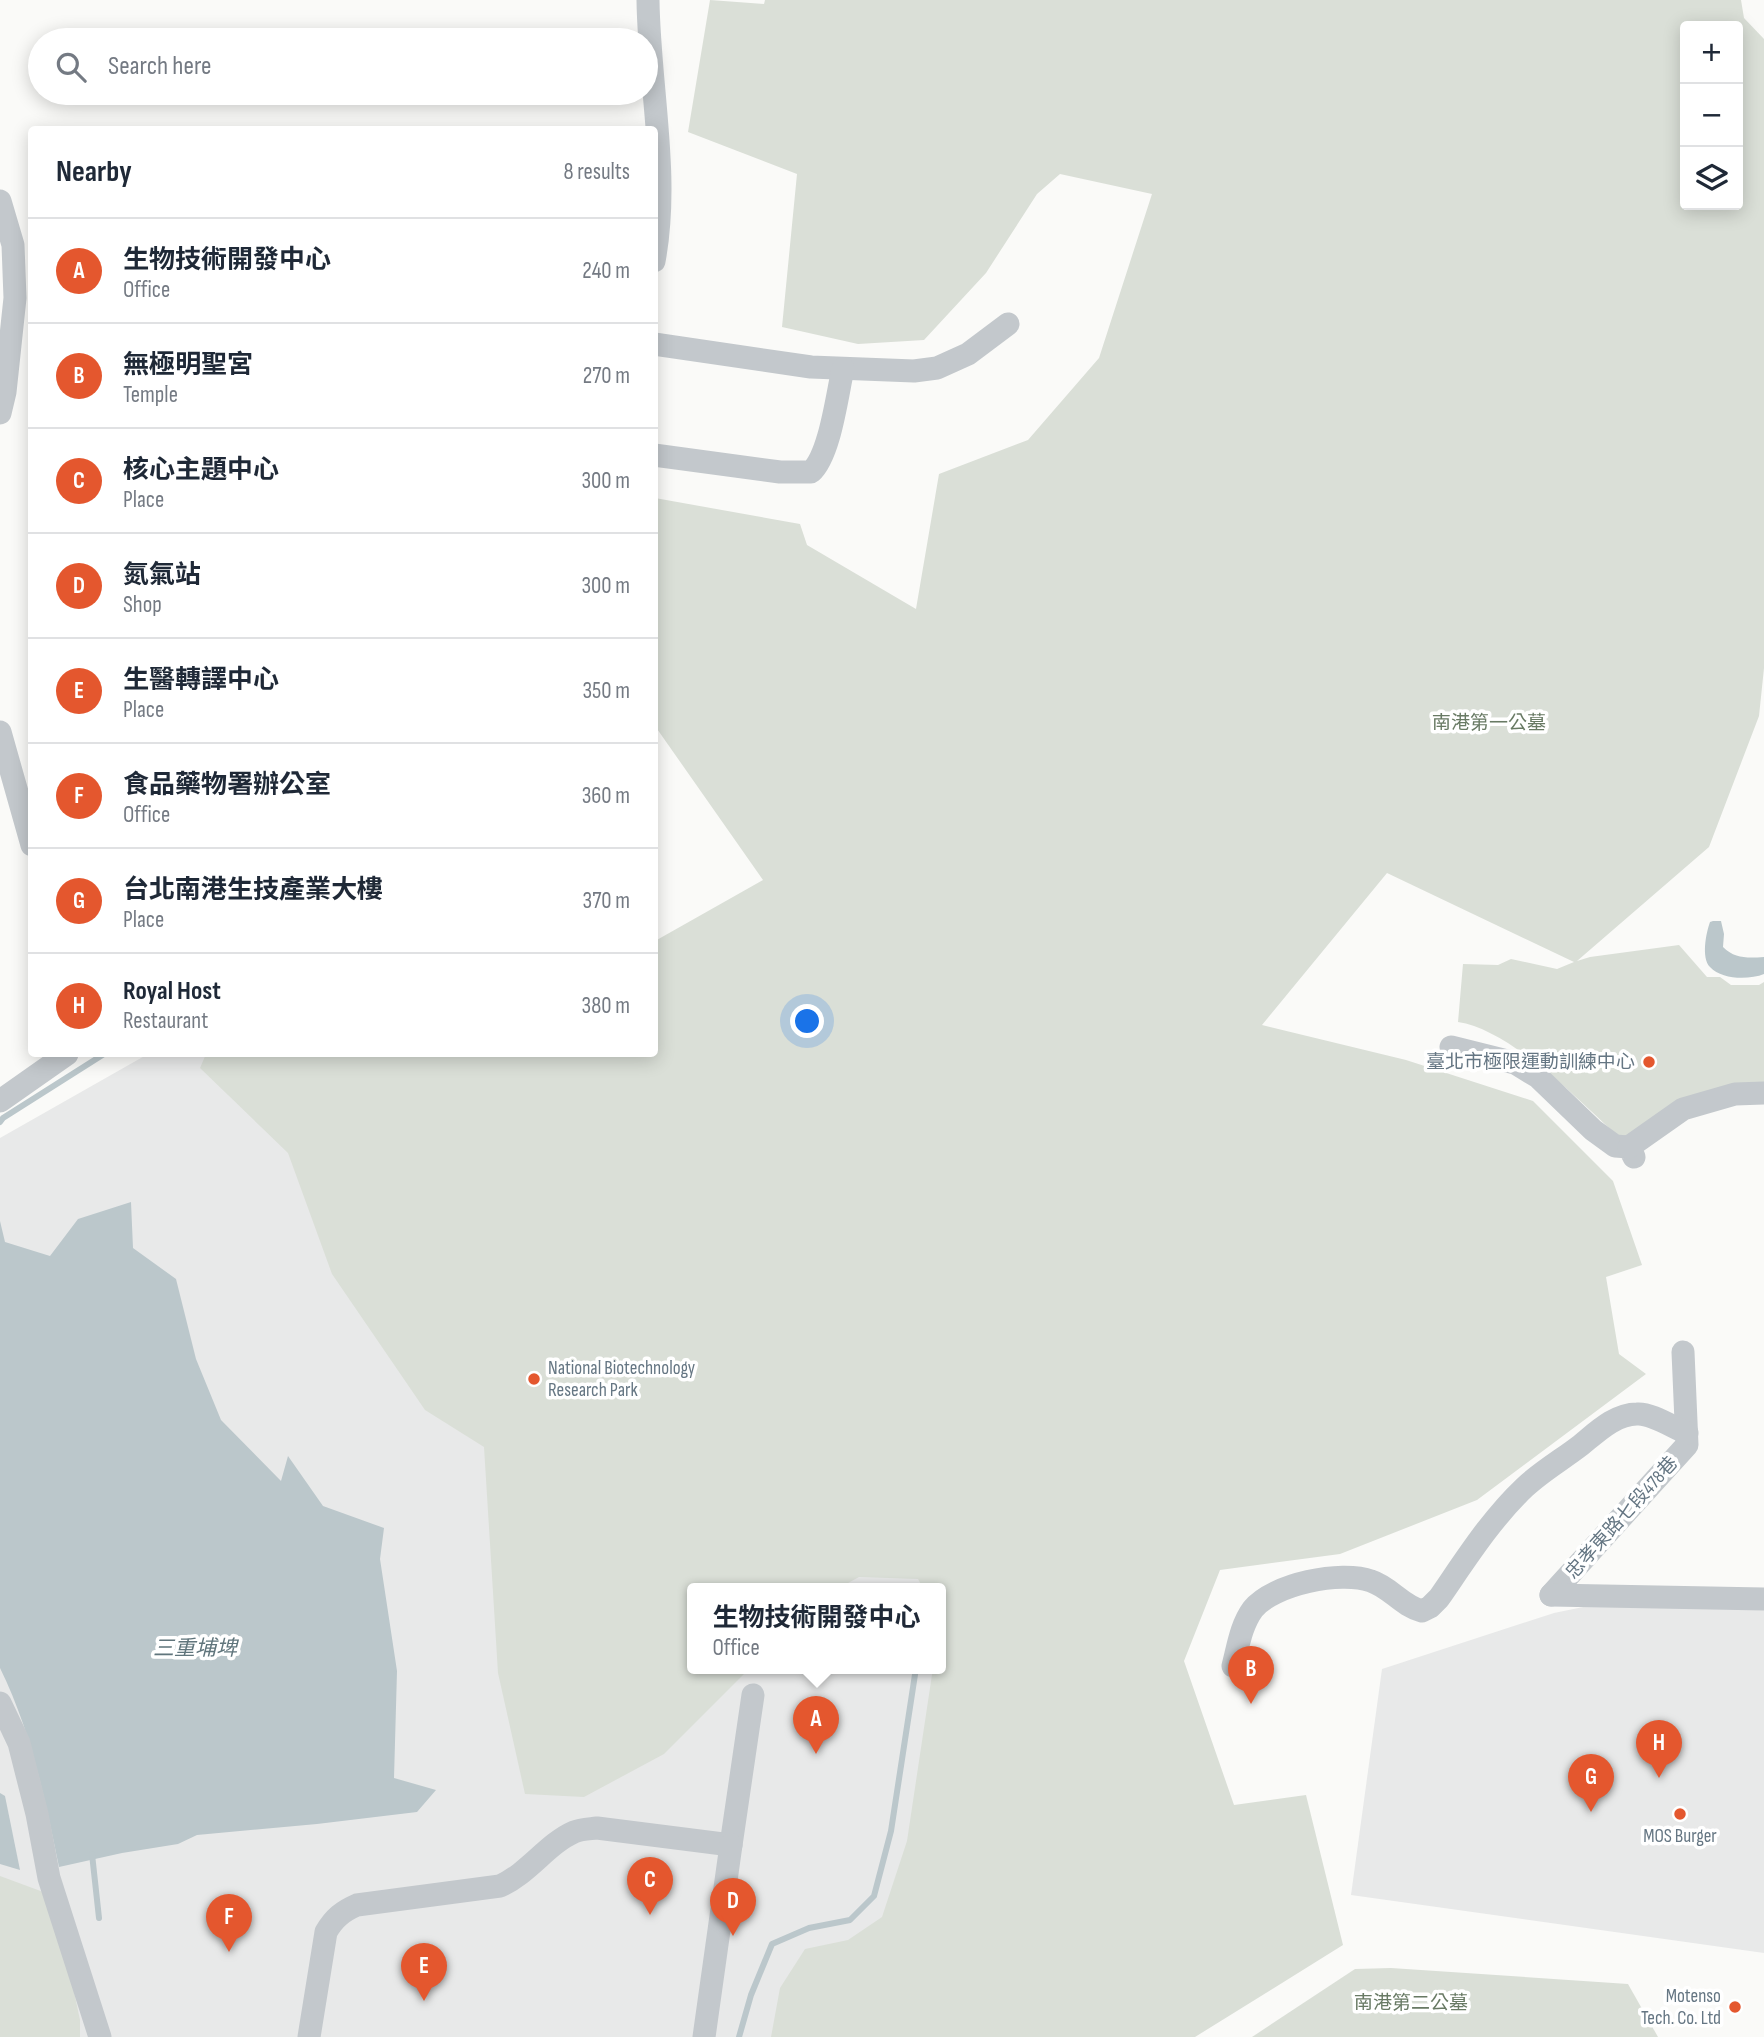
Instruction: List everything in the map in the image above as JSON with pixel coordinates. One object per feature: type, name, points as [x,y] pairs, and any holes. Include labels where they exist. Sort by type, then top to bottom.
[{"type":"lane","points":[[648,0],[650,28]]},
{"type":"lane","points":[[655,105],[656,126]]},
{"type":"lane","points":[[658,152],[658,240]]},
{"type":"lane","points":[[0,201],[13,244],[8,296],[5,392],[0,413]]},
{"type":"lane","points":[[658,345],[811,367],[914,371],[937,368],[968,355],[1008,324]]},
{"type":"lane","points":[[658,456],[780,472],[811,472],[825,449],[843,369]]},
{"type":"lane","points":[[0,732],[28,831]]},
{"type":"lane","points":[[1451,1047],[1515,1063],[1538,1077],[1594,1130],[1615,1146],[1631,1152],[1683,1109],[1735,1094],[1764,1093]]},
{"type":"lane","points":[[0,1101],[63,1057]]},
{"type":"lane","name":"忠孝東路七段478巷","points":[[1683,1352],[1687,1445],[1551,1595],[1764,1599]]},
{"type":"lane","points":[[1233,1666],[1242,1629],[1253,1610],[1267,1597],[1311,1580],[1362,1578],[1386,1589],[1410,1609],[1422,1611],[1439,1598],[1493,1521],[1525,1487],[1599,1430],[1616,1419],[1639,1413],[1687,1433]]},
{"type":"lane","points":[[704,2037],[753,1695]]},
{"type":"lane","points":[[0,1703],[19,1742],[49,1878],[100,2037]]},
{"type":"lane","points":[[309,2037],[326,1932],[345,1910],[357,1905],[500,1886],[521,1874],[577,1830],[597,1828],[731,1845]]},
{"type":"shaded area","name":"National Biotechnology Research Park","points":[[143,1057],[391,1057],[856,1130],[1053,2037],[0,2037],[0,1138]]},
{"type":"shaded area","points":[[1593,1605],[1764,1607],[1764,1953],[1351,1895],[1382,1669],[1554,1613]]},
{"type":"green space","name":"南港第一公墓","points":[[710,0],[764,4],[765,0],[1741,0],[1744,18],[1764,39],[1764,668],[1759,716],[1709,847],[1577,961],[1679,945],[1707,977],[1720,977],[1731,985],[1759,985],[1764,982],[1764,1093],[1735,1094],[1629,1147],[1549,1073],[1525,1055],[1479,1028],[1458,1022],[1463,964],[1498,965],[1511,959],[1557,969],[1574,962],[1387,873],[1262,1025],[1406,1060],[1533,1101],[1613,1181],[1642,1265],[1606,1277],[1619,1354],[1646,1374],[1477,1500],[1340,1554],[1220,1570],[1184,1661],[1234,1805],[1306,1795],[1343,1945],[1195,2037],[771,2037],[780,1988],[805,1949],[848,1940],[882,1917],[907,1841],[932,1674],[946,1674],[946,1583],[859,1577],[848,1583],[687,1583],[687,1674],[744,1674],[664,1754],[584,1797],[525,1794],[498,1673],[484,1447],[425,1410],[332,1274],[288,1153],[200,1068],[205,1057],[658,1057],[658,939],[763,880],[658,730],[658,499],[800,524],[807,545],[916,609],[939,474],[1028,440],[1099,358],[1152,194],[1060,174],[1037,194],[986,273],[924,340],[858,344],[782,327],[797,174],[688,132]]},
{"type":"green space","points":[[0,1876],[46,1893],[60,1925],[80,2020],[80,2037],[0,2037]]},
{"type":"green space","name":"南港第二公墓","points":[[1391,1968],[1628,1984],[1658,2037],[1252,2037],[1355,1969]]},
{"type":"water","points":[[1721,921],[1723,947],[1732,954],[1764,957],[1764,974],[1736,978],[1721,974],[1710,967],[1705,945],[1710,922]]},
{"type":"water","name":"三重埔埤","points":[[131,1202],[133,1248],[176,1279],[196,1359],[221,1420],[281,1481],[288,1456],[323,1506],[384,1528],[380,1559],[397,1671],[394,1778],[436,1790],[417,1812],[197,1835],[178,1844],[59,1867],[29,1741],[0,1668],[0,1221],[5,1242],[50,1256],[78,1219]]},
{"type":"water","points":[[0,1793],[5,1796],[20,1870],[0,1864]]},
{"type":"waterway","points":[[0,1122],[99,1057]]},
{"type":"waterway","points":[[739,2037],[751,1995],[772,1944],[809,1928],[850,1920],[874,1896],[891,1831],[915,1674]]},
{"type":"waterway","points":[[92,1854],[99,1918]]},
{"type":"place","name":"臺北市極限運動訓練中心","points":[[1649,1062]]},
{"type":"place","name":"National Biotechnology Research Park","points":[[534,1379]]},
{"type":"place","name":"無極明聖宮","points":[[1251,1704]]},
{"type":"place","name":"生物技術開發中心","points":[[816,1754]]},
{"type":"place","name":"Royal Host","points":[[1659,1778]]},
{"type":"place","name":"台北南港生技產業大樓","points":[[1591,1812]]},
{"type":"place","name":"MOS Burger","points":[[1680,1814]]},
{"type":"place","name":"核心主題中心","points":[[650,1915]]},
{"type":"place","name":"氮氣站","points":[[733,1936]]},
{"type":"place","name":"食品藥物署辦公室","points":[[229,1952]]},
{"type":"place","name":"生醫轉譯中心","points":[[424,2001]]},
{"type":"place","name":"Motenso Tech. Co. Ltd","points":[[1735,2007]]}]
